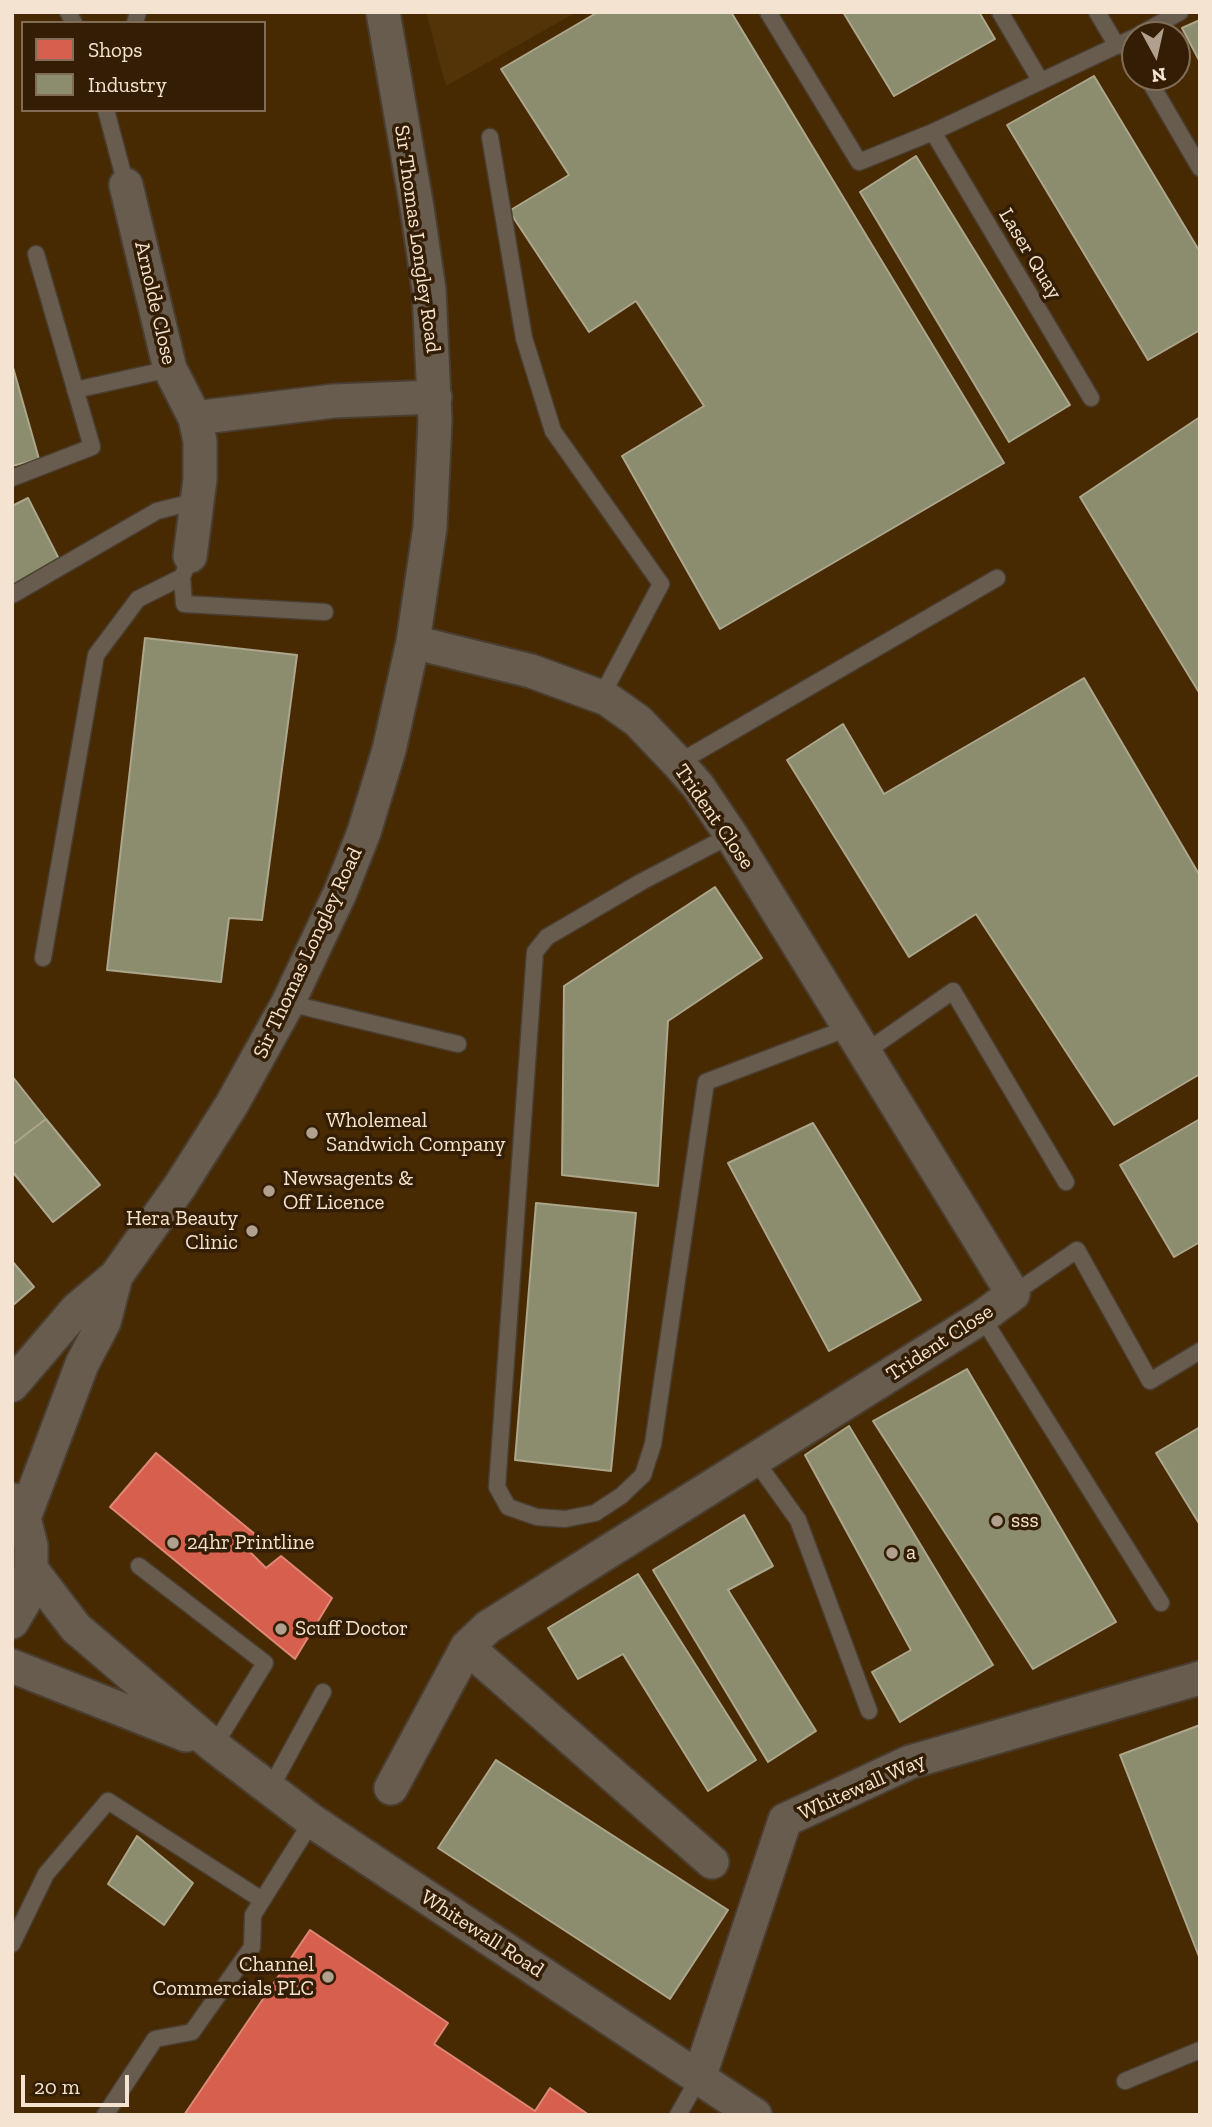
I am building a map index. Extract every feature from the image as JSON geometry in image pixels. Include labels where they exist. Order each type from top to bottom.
[{"type":"street","name":"Sir Thomas Longley Road","points":[[12,1385],[77,1309],[116,1276],[180,1186],[232,1104],[288,1003],[340,892],[364,832],[389,750],[413,642],[431,508],[435,397],[430,304],[421,236],[383,12]]},
{"type":"street","name":"Arnolde Close","points":[[126,185],[170,369],[195,418],[201,456],[197,501],[186,566]]},
{"type":"street","points":[[195,418],[334,401],[435,397]]},
{"type":"street","name":"Trident Close","points":[[413,642],[531,671],[601,697],[619,706],[638,721],[678,763],[698,786],[730,835],[1013,1294],[982,1317],[488,1627],[467,1647]]},
{"type":"street","name":"Sir Thomas Longley Road","points":[[18,1508],[82,1364],[104,1322],[116,1276]]},
{"type":"street","points":[[12,1622],[24,1602],[31,1569],[31,1546],[18,1508]]},
{"type":"street","name":"Whitewall Road","points":[[31,1569],[76,1628],[214,1746],[312,1821],[755,2115]]},
{"type":"street","points":[[391,1788],[467,1647],[712,1862]]},
{"type":"street","name":"Whitewall Road","points":[[12,1666],[214,1746]]},
{"type":"street","name":"Whitewall Way","points":[[699,2078],[785,1820],[910,1762],[1200,1678]]},
{"type":"lane","points":[[768,12],[859,162],[933,131],[1040,80],[1121,47]]},
{"type":"lane","points":[[1000,12],[1040,80]]},
{"type":"lane","points":[[1097,12],[1121,34]]},
{"type":"lane","points":[[1155,91],[1200,168]]},
{"type":"lane","points":[[107,112],[126,185]]},
{"type":"lane","name":"Laser Quay","points":[[933,131],[1091,398]]},
{"type":"lane","points":[[489,137],[524,338],[553,431],[661,584],[601,697]]},
{"type":"lane","points":[[12,478],[92,447],[36,254]]},
{"type":"lane","points":[[75,390],[170,369]]},
{"type":"lane","points":[[12,595],[157,511],[197,501]]},
{"type":"lane","points":[[186,566],[184,604],[325,612]]},
{"type":"lane","points":[[43,958],[96,655],[138,599],[186,566]]},
{"type":"lane","points":[[678,763],[997,578]]},
{"type":"lane","points":[[730,835],[641,881],[547,937],[535,952],[497,1487],[508,1507],[537,1517],[565,1519],[595,1513],[621,1496],[643,1475],[653,1444],[706,1082],[856,1041],[953,990],[1066,1182]]},
{"type":"lane","points":[[288,1003],[458,1044]]},
{"type":"lane","points":[[1013,1294],[1077,1250],[1150,1381],[1200,1351]]},
{"type":"lane","points":[[982,1317],[1161,1603]]},
{"type":"lane","points":[[755,1460],[797,1520],[869,1711]]},
{"type":"lane","points":[[139,1566],[265,1663],[214,1746]]},
{"type":"lane","points":[[270,1789],[323,1692]]},
{"type":"lane","points":[[12,1944],[46,1874],[108,1801],[262,1900]]},
{"type":"lane","points":[[105,2115],[155,2039],[192,2032],[252,1947],[253,1915],[312,1821]]},
{"type":"lane","points":[[1125,2081],[1200,2050]]},
{"type":"lane","points":[[678,2115],[699,2078]]},
{"type":"shaded area","points":[[12,12],[1200,12],[1200,2115],[12,2115]]},
{"type":"shaded area","points":[[426,12],[577,12],[446,86]]},
{"type":"building: Shops","points":[[156,1453],[256,1535],[244,1546],[266,1568],[281,1556],[332,1598],[295,1659],[110,1507]]},
{"type":"building: Shops","name":"Channel Commercials PLC","points":[[310,1930],[448,2023],[434,2044],[535,2111],[550,2088],[589,2115],[184,2115]]},
{"type":"building: Industry","points":[[598,12],[731,12],[1004,463],[720,629],[622,456],[704,406],[636,301],[589,332],[509,211],[569,175],[501,69]]},
{"type":"building: Industry","points":[[843,12],[979,12],[995,39],[894,96]]},
{"type":"building: Industry","points":[[1200,20],[1200,62],[1191,45],[1191,24]]},
{"type":"building: Industry","points":[[1094,76],[1200,252],[1200,330],[1148,360],[1007,125]]},
{"type":"building: Industry","points":[[916,156],[1070,405],[1009,442],[860,192]]},
{"type":"building: Industry","points":[[12,364],[39,459],[12,466]]},
{"type":"building: Industry","points":[[1200,417],[1200,694],[1080,497]]},
{"type":"building: Industry","points":[[28,498],[60,561],[12,585],[12,506]]},
{"type":"building: Industry","points":[[145,638],[297,655],[262,920],[229,918],[221,982],[107,970]]},
{"type":"building: Industry","points":[[1084,678],[1200,876],[1200,1074],[1114,1125],[976,914],[909,957],[787,760],[843,724],[884,794]]},
{"type":"building: Industry","points":[[715,887],[762,958],[668,1021],[658,1186],[562,1175],[564,986]]},
{"type":"building: Industry","points":[[12,1076],[46,1119],[12,1145]]},
{"type":"building: Industry","points":[[46,1119],[100,1185],[53,1222],[12,1171],[12,1145]]},
{"type":"building: Industry","points":[[1200,1119],[1200,1242],[1174,1257],[1120,1165]]},
{"type":"building: Industry","points":[[813,1123],[921,1300],[829,1351],[728,1163]]},
{"type":"building: Industry","points":[[536,1203],[636,1213],[611,1471],[515,1460]]},
{"type":"building: Industry","points":[[12,1261],[34,1287],[12,1306]]},
{"type":"building: Industry","name":"sss","points":[[967,1369],[1116,1622],[1033,1669],[873,1421]]},
{"type":"building: Industry","name":"a","points":[[849,1426],[993,1665],[900,1722],[872,1672],[911,1650],[805,1455]]},
{"type":"building: Industry","points":[[1200,1427],[1200,1525],[1156,1453]]},
{"type":"building: Industry","points":[[744,1515],[773,1566],[728,1590],[816,1731],[768,1762],[653,1570]]},
{"type":"building: Industry","points":[[638,1574],[756,1760],[708,1791],[623,1654],[578,1679],[548,1628]]},
{"type":"building: Industry","points":[[1200,1725],[1200,1959],[1120,1755]]},
{"type":"building: Industry","points":[[496,1760],[728,1910],[670,1999],[438,1848]]},
{"type":"building: Industry","points":[[137,1836],[193,1883],[164,1925],[108,1884]]},
{"type":"place","name":"Wholemeal Sandwich Company","points":[[312,1133]]},
{"type":"place","name":"Newsagents & Off Licence","points":[[269,1191]]},
{"type":"place","name":"Hera Beauty Clinic","points":[[252,1231]]},
{"type":"place","name":"sss","points":[[997,1521]]},
{"type":"place","name":"24hr Printline","points":[[173,1543]]},
{"type":"place","name":"a","points":[[892,1553]]},
{"type":"place","name":"Scuff Doctor","points":[[281,1629]]},
{"type":"place","name":"Channel Commercials PLC","points":[[328,1977]]}]
